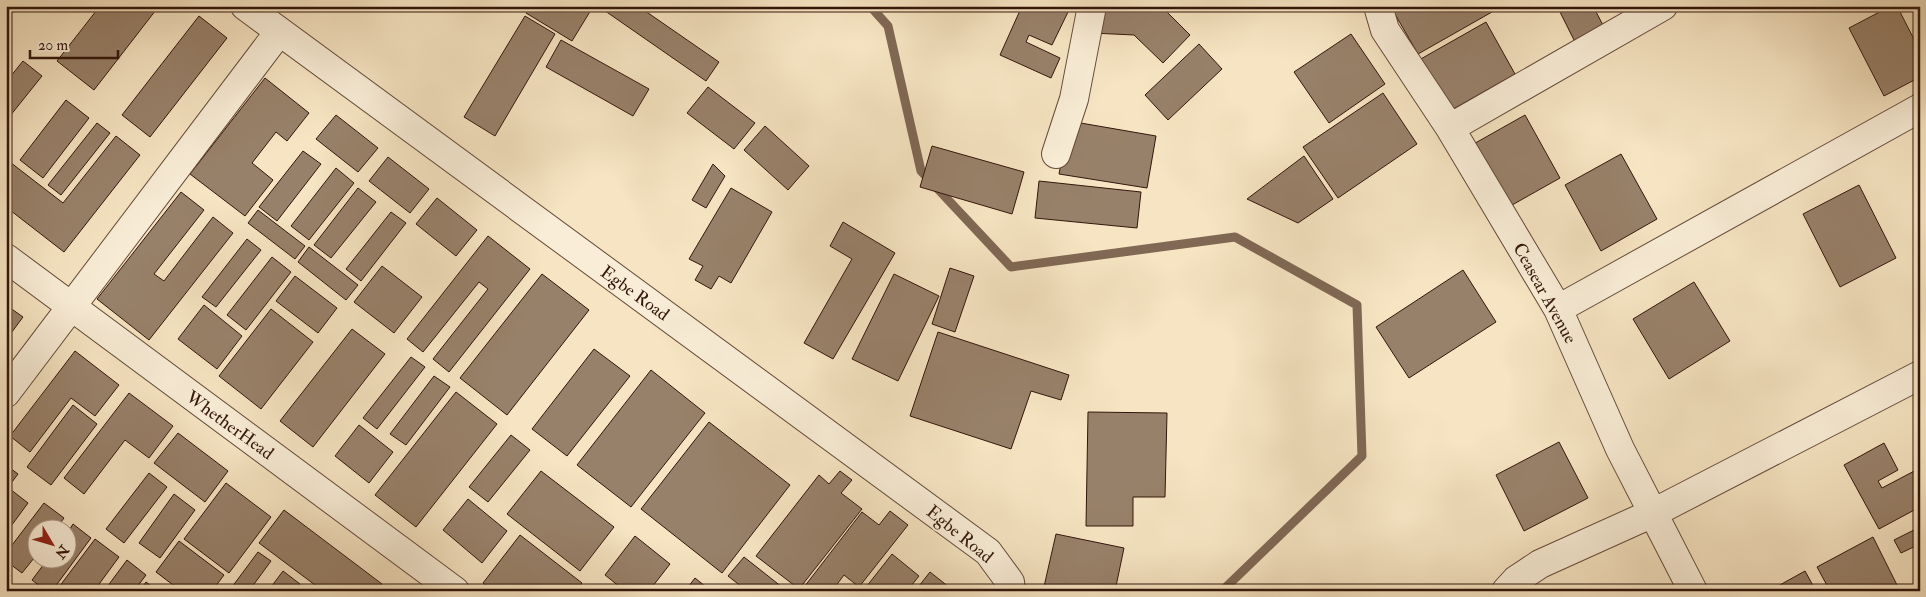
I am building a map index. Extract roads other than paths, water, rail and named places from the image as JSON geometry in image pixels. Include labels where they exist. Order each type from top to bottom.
[{"type":"street","name":"Egbe Road","points":[[245,6],[988,552],[1010,582],[1011,591]]},
{"type":"street","points":[[1056,154],[1074,99],[1092,6]]},
{"type":"street","name":"Ceasear Avenue","points":[[1378,6],[1386,30],[1450,128],[1558,309],[1620,449],[1693,591]]},
{"type":"street","points":[[1450,128],[1655,8]]},
{"type":"street","points":[[6,393],[279,32]]},
{"type":"street","points":[[1558,309],[1920,108]]},
{"type":"street","name":"WhetherHead","points":[[6,258],[455,591]]},
{"type":"street","points":[[1506,591],[1516,580],[1540,564],[1653,513],[1920,375]]},
{"type":"waterway","points":[[870,6],[888,26],[921,171],[1011,267],[1235,237],[1357,305],[1362,456],[1222,591]]}]
